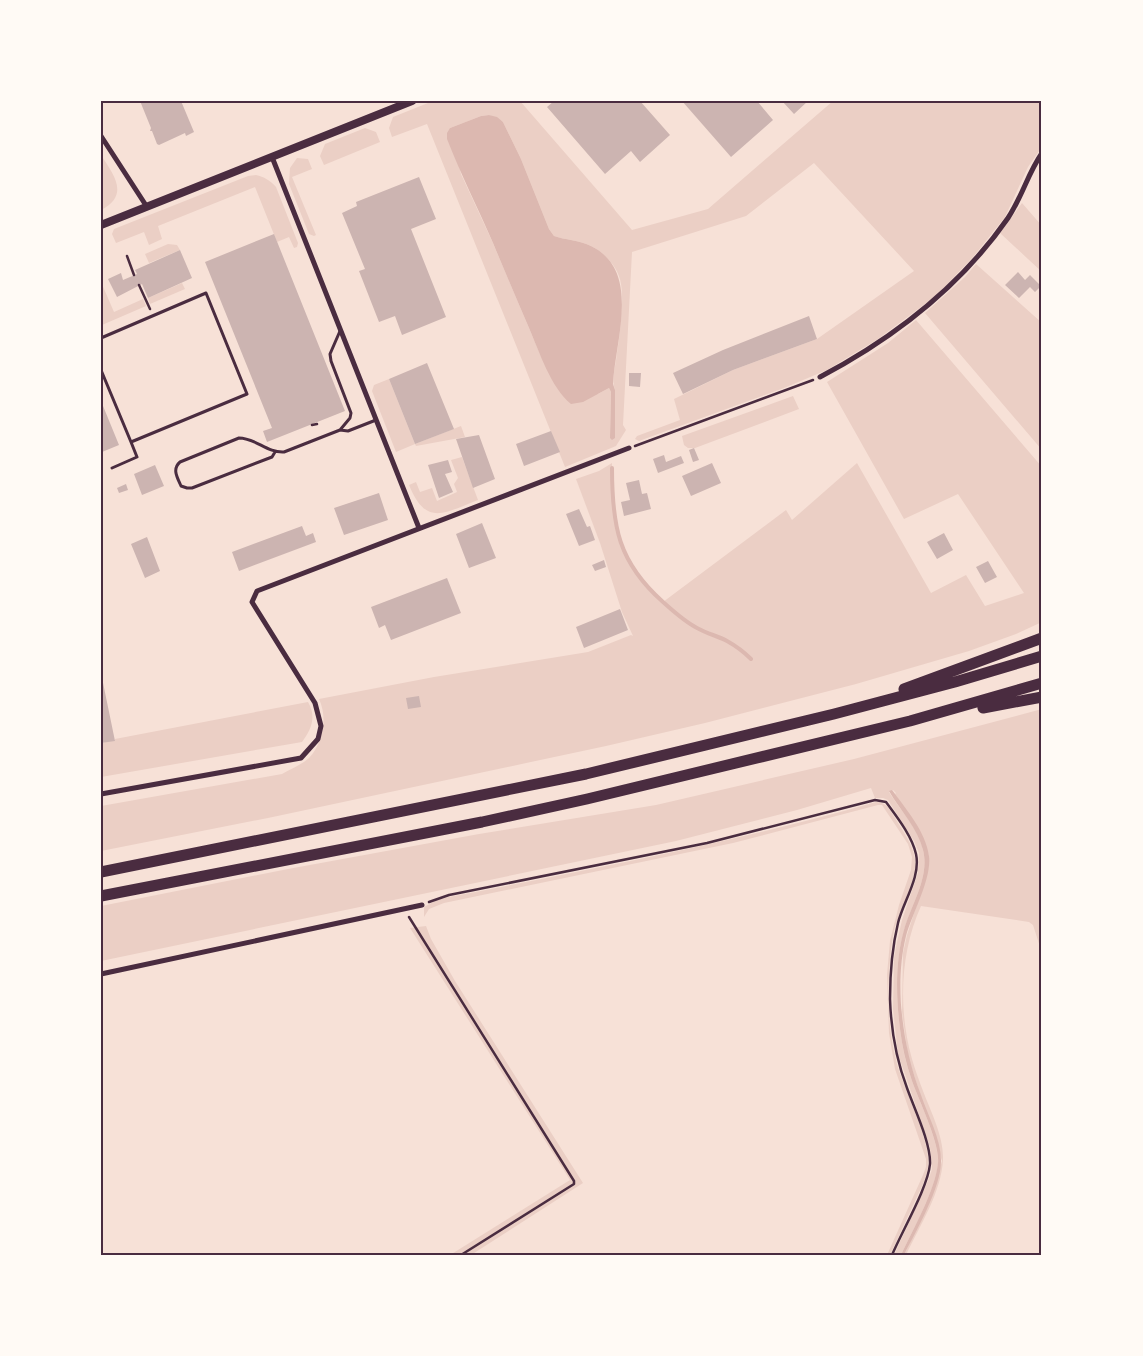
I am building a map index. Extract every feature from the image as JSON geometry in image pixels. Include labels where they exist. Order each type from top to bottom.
[{"type":"highway","points":[[834,714],[1042,638]]},
{"type":"highway","points":[[101,872],[586,774],[834,714],[955,682],[1042,656]]},
{"type":"highway","points":[[101,896],[482,822],[587,799],[910,721],[1042,683]]},
{"type":"highway","points":[[910,721],[1042,697]]},
{"type":"street","points":[[101,225],[412,101]]},
{"type":"street","points":[[101,136],[147,207]]},
{"type":"street","points":[[820,377],[868,350],[928,307],[946,290],[988,244],[1008,217],[1042,153]]},
{"type":"street","points":[[272,157],[419,528]]},
{"type":"street","points":[[101,794],[301,758],[318,739],[321,726],[316,704],[252,602],[257,591],[629,448]]},
{"type":"street","points":[[101,974],[422,905]]},
{"type":"lane","points":[[101,338],[206,293],[247,394],[131,442]]},
{"type":"lane","points":[[276,452],[272,457],[192,488],[181,486],[175,471],[176,465],[180,462],[239,438],[245,438],[276,452],[292,450],[340,430],[350,418],[351,413],[330,354],[340,331]]},
{"type":"lane","points":[[101,370],[137,457],[112,468]]},
{"type":"lane","points":[[340,430],[348,431],[376,420]]},
{"type":"path","points":[[127,256],[134,275]]},
{"type":"path","points":[[140,285],[153,316]]},
{"type":"path","points":[[629,448],[820,377]]},
{"type":"path","points":[[312,425],[316,424]]},
{"type":"path","points":[[422,905],[439,897],[707,843],[875,800],[886,802],[913,843],[917,856],[915,875],[899,921],[892,950],[892,1029],[896,1053],[927,1143],[930,1162],[923,1187],[892,1255]]},
{"type":"path","points":[[404,909],[574,1181],[574,1184],[461,1255]]},
{"type":"shaded area","points":[[433,101],[520,101],[632,230],[708,209],[833,101],[1042,101],[1042,147],[1028,167],[1005,217],[974,256],[937,295],[878,339],[827,370],[784,388],[639,441],[635,439],[637,436],[680,420],[674,399],[733,370],[817,339],[914,271],[814,163],[746,216],[632,252],[623,425],[626,430],[616,446],[565,467],[427,124],[392,137],[389,128],[393,117]],"holes":[[[489,115],[503,122],[521,159],[549,229],[554,236],[582,242],[596,249],[606,257],[620,278],[622,309],[614,376],[615,390],[610,438],[611,392],[609,388],[598,394],[557,387],[540,354],[461,174],[450,128],[481,116]]]},
{"type":"shaded area","points":[[481,116],[497,117],[503,122],[521,159],[549,229],[554,236],[582,242],[591,246],[607,257],[616,272],[621,289],[622,308],[613,384],[615,390],[615,438],[612,440],[610,438],[611,392],[609,388],[583,402],[571,404],[557,389],[541,358],[447,139],[447,133],[450,128]]},
{"type":"shaded area","points":[[365,128],[376,132],[380,142],[324,165],[320,156],[325,144]]},
{"type":"shaded area","points":[[101,155],[111,170],[117,184],[117,191],[115,198],[110,204],[101,210]]},
{"type":"shaded area","points":[[297,158],[308,159],[312,169],[292,177],[316,235],[314,236],[309,234],[289,184],[290,168]]},
{"type":"shaded area","points":[[256,175],[267,179],[276,187],[298,243],[297,247],[294,248],[289,237],[277,242],[255,187],[158,226],[162,239],[149,245],[144,232],[116,243],[112,234],[114,229],[248,176]]},
{"type":"shaded area","points":[[1022,203],[1042,226],[1042,272],[1000,233]]},
{"type":"shaded area","points":[[168,244],[177,245],[180,250],[149,263],[145,254]]},
{"type":"shaded area","points":[[976,264],[1042,323],[1042,450],[925,313],[965,277]]},
{"type":"shaded area","points":[[101,282],[114,312],[143,299],[146,306],[102,325]]},
{"type":"shaded area","points":[[182,283],[185,289],[150,304],[148,298]]},
{"type":"shaded area","points":[[916,320],[1042,467],[1042,622],[1016,634],[969,651],[856,684],[705,723],[268,818],[101,851],[101,806],[282,774],[299,765],[314,752],[321,738],[323,714],[319,699],[434,677],[588,652],[631,635],[633,636],[622,612],[600,543],[576,479],[599,471],[612,463],[613,504],[615,522],[620,539],[635,571],[663,602],[786,510],[792,520],[857,463],[931,593],[966,575],[985,606],[1024,593],[958,494],[904,519],[827,382],[888,343]]},
{"type":"shaded area","points":[[389,379],[415,444],[396,452],[372,391],[374,385]]},
{"type":"shaded area","points":[[793,396],[799,409],[695,448],[688,448],[684,445],[682,436]]},
{"type":"shaded area","points":[[461,426],[465,437],[416,446],[415,444]]},
{"type":"shaded area","points":[[462,457],[478,500],[446,512],[429,512],[415,498],[409,485],[416,482],[420,492],[432,488],[437,501],[457,492],[454,484],[458,478],[451,460]]},
{"type":"shaded area","points":[[308,702],[312,713],[312,723],[302,742],[101,777],[101,743]]},
{"type":"shaded area","points":[[1042,709],[1042,953],[1033,925],[1029,922],[921,906],[909,942],[903,981],[905,1021],[912,1059],[939,1134],[943,1160],[934,1197],[906,1255],[904,1255],[928,1205],[942,1161],[908,1057],[902,1012],[903,953],[928,870],[929,856],[922,836],[893,790],[889,792],[918,835],[923,850],[924,870],[922,881],[907,921],[899,954],[898,1004],[906,1062],[938,1155],[933,1186],[901,1255],[894,1255],[932,1169],[930,1147],[898,1054],[893,1009],[894,958],[902,920],[918,873],[919,853],[914,841],[888,800],[875,798],[871,788],[797,810],[676,841],[101,961],[101,906],[479,834],[656,805],[854,759]]},
{"type":"shaded area","points":[[892,790],[920,830],[929,856],[928,875],[904,945],[901,965],[901,995],[903,1025],[909,1056],[917,1085],[937,1136],[941,1160],[933,1195],[904,1255],[901,1255],[933,1186],[938,1155],[906,1062],[898,1004],[899,954],[907,920],[922,881],[924,870],[923,850],[917,835],[889,791]]},
{"type":"shaded area","points":[[876,802],[883,803],[890,809],[910,843],[915,859],[914,875],[893,936],[888,996],[890,1030],[897,1064],[928,1155],[928,1170],[923,1184],[890,1255],[887,1255],[923,1175],[926,1159],[895,1069],[889,1033],[887,975],[890,941],[899,905],[911,870],[912,857],[908,844],[882,805],[733,843],[444,903],[429,909],[424,917],[424,907],[437,900],[717,842]]},
{"type":"shaded area","points":[[426,926],[431,939],[455,981],[583,1183],[471,1255],[450,1255],[570,1180],[410,928]]},
{"type":"building","points":[[140,101],[181,101],[194,132],[186,136],[185,133],[159,145],[157,144],[152,131],[150,131],[151,128]]},
{"type":"building","points":[[554,101],[640,101],[670,135],[640,162],[631,151],[605,174],[547,107]]},
{"type":"building","points":[[682,101],[757,101],[773,120],[731,157]]},
{"type":"building","points":[[782,101],[808,101],[794,114]]},
{"type":"building","points":[[419,177],[436,219],[411,229],[446,317],[402,335],[395,316],[379,322],[359,271],[365,269],[342,213],[357,206],[356,202]]},
{"type":"building","points":[[274,234],[345,411],[267,442],[263,431],[272,428],[205,262]]},
{"type":"building","points":[[180,250],[192,278],[148,298],[142,284],[117,297],[108,279],[121,273],[123,280],[137,274],[135,270]]},
{"type":"building","points":[[1018,272],[1025,280],[1030,275],[1041,286],[1035,292],[1030,287],[1019,298],[1005,285]]},
{"type":"building","points":[[809,316],[817,339],[733,370],[683,394],[673,373],[723,350]]},
{"type":"building","points":[[427,363],[454,429],[415,444],[389,379]]},
{"type":"building","points":[[629,373],[641,373],[640,387],[629,386]]},
{"type":"building","points":[[101,401],[119,445],[102,452],[101,449]]},
{"type":"building","points":[[551,431],[560,452],[524,466],[516,444]]},
{"type":"building","points":[[479,435],[495,479],[473,488],[456,439]]},
{"type":"building","points":[[694,448],[699,460],[693,462],[689,450]]},
{"type":"building","points":[[664,455],[666,462],[681,456],[684,463],[658,473],[653,459]]},
{"type":"building","points":[[448,460],[452,472],[445,474],[453,492],[439,498],[428,465]]},
{"type":"building","points":[[712,463],[721,483],[691,496],[682,476]]},
{"type":"building","points":[[155,465],[164,486],[142,495],[134,474]]},
{"type":"building","points":[[639,480],[642,494],[647,493],[651,509],[624,516],[621,502],[630,500],[626,483]]},
{"type":"building","points":[[126,484],[128,490],[119,493],[117,488]]},
{"type":"building","points":[[379,493],[388,520],[344,535],[334,508]]},
{"type":"building","points":[[579,509],[587,527],[590,526],[595,540],[579,546],[566,514]]},
{"type":"building","points":[[482,523],[496,558],[469,568],[456,534]]},
{"type":"building","points":[[302,526],[306,536],[313,533],[316,542],[239,571],[232,552]]},
{"type":"building","points":[[944,533],[953,550],[937,559],[927,542]]},
{"type":"building","points":[[147,537],[160,571],[145,578],[131,544]]},
{"type":"building","points":[[604,560],[606,567],[595,571],[592,565]]},
{"type":"building","points":[[988,561],[997,577],[985,583],[976,567]]},
{"type":"building","points":[[447,578],[461,613],[391,640],[385,625],[379,628],[371,607]]},
{"type":"building","points":[[620,609],[628,630],[584,648],[576,627]]},
{"type":"building","points":[[101,673],[115,741],[101,743]]},
{"type":"building","points":[[419,696],[421,707],[408,709],[406,698]]},
{"type":"waterway","points":[[612,468],[616,525],[627,557],[636,572],[663,602],[685,620],[702,631],[730,643],[751,659]]}]
